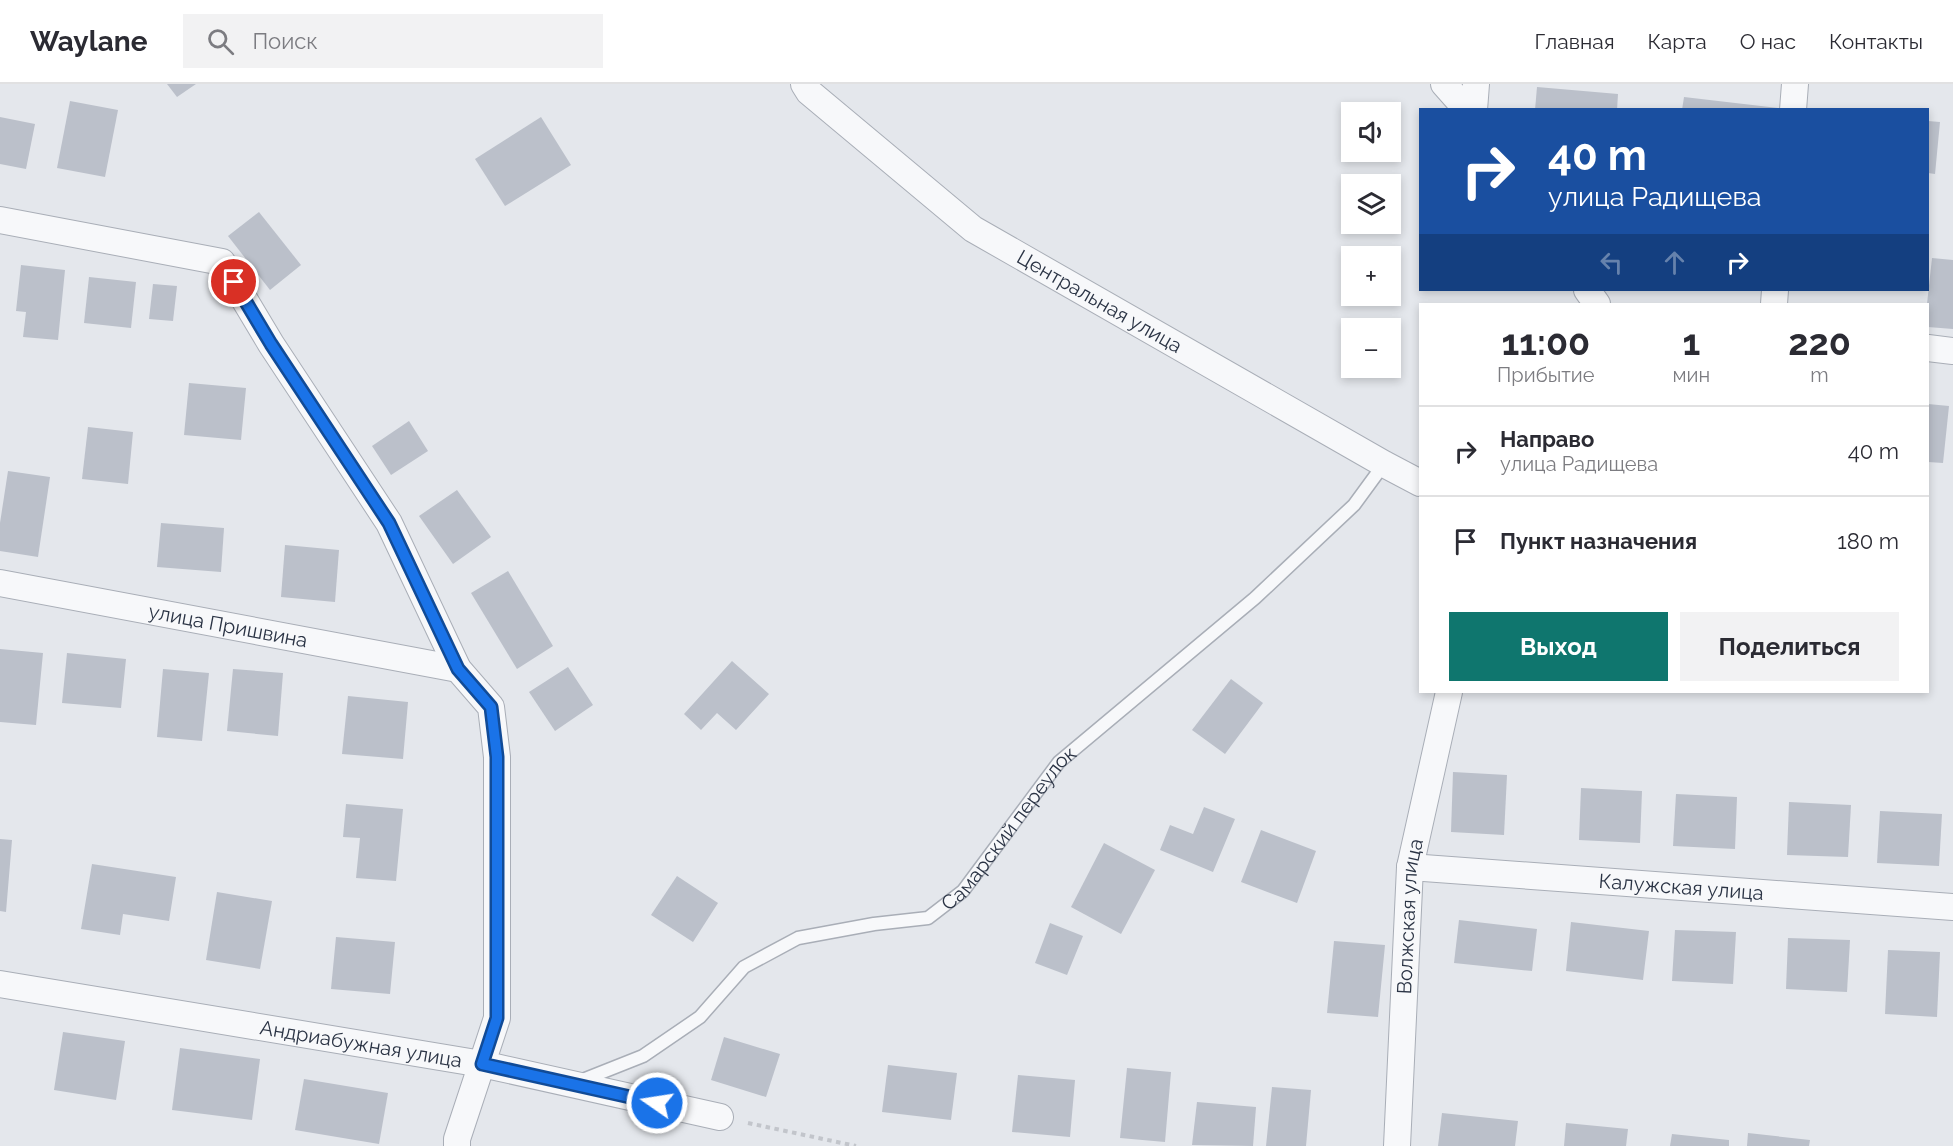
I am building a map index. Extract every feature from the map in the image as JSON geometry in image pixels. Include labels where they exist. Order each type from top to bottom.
[{"type":"street","name":"Центральная улица","points":[[804,84],[809,92],[973,229],[1419,482]]},
{"type":"street","points":[[1444,84],[1465,108]]},
{"type":"street","points":[[1474,108],[1476,84]]},
{"type":"street","points":[[1793,108],[1795,84]]},
{"type":"street","points":[[0,220],[222,262],[271,344],[389,523],[458,669],[491,707],[497,757],[497,1018],[457,1139],[457,1146]]},
{"type":"street","points":[[1929,348],[1953,351]]},
{"type":"street","name":"улица Пришвина","points":[[0,583],[458,669]]},
{"type":"street","name":"Волжская улица","points":[[1396,1146],[1410,867],[1449,693]]},
{"type":"street","name":"Калужская улица","points":[[1410,867],[1953,907]]},
{"type":"street","name":"Андриабужная улица","points":[[0,984],[482,1064],[720,1117]]},
{"type":"lane","name":"Самарский переулок","points":[[574,1084],[644,1056],[700,1017],[744,967],[798,938],[874,924],[928,918],[963,891],[1059,762],[1255,598],[1354,505],[1384,464]]},
{"type":"path","points":[[767,1128],[856,1146]]},
{"type":"building","points":[[167,84],[196,84],[177,97]]},
{"type":"building","points":[[1537,87],[1618,94],[1617,108],[1535,108]]},
{"type":"building","points":[[1684,97],[1778,108],[1682,108]]},
{"type":"building","points":[[70,101],[118,110],[105,177],[57,168]]},
{"type":"building","points":[[0,117],[35,124],[26,169],[0,164]]},
{"type":"building","points":[[541,117],[571,165],[505,206],[475,159]]},
{"type":"building","points":[[1929,121],[1940,122],[1935,174],[1929,173]]},
{"type":"building","points":[[259,212],[301,265],[270,290],[228,236]]},
{"type":"building","points":[[1932,258],[1953,260],[1953,329],[1929,327],[1929,303],[1927,303]]},
{"type":"building","points":[[21,265],[65,270],[58,340],[23,337],[26,312],[16,311]]},
{"type":"building","points":[[89,277],[136,282],[131,328],[84,323]]},
{"type":"building","points":[[153,284],[177,286],[173,321],[149,319]]},
{"type":"building","points":[[189,383],[246,388],[241,440],[184,435]]},
{"type":"building","points":[[1929,404],[1949,406],[1943,463],[1929,462]]},
{"type":"building","points":[[409,421],[428,451],[391,475],[372,446]]},
{"type":"building","points":[[88,427],[133,432],[128,484],[82,479]]},
{"type":"building","points":[[8,471],[50,477],[38,557],[0,551],[0,523]]},
{"type":"building","points":[[457,490],[491,537],[453,564],[419,516]]},
{"type":"building","points":[[161,523],[224,528],[221,572],[157,567]]},
{"type":"building","points":[[285,545],[339,550],[335,602],[281,597]]},
{"type":"building","points":[[508,571],[553,646],[517,669],[471,593]]},
{"type":"building","points":[[0,649],[43,653],[36,725],[0,722]]},
{"type":"building","points":[[67,653],[126,659],[121,708],[62,703]]},
{"type":"building","points":[[732,661],[769,694],[736,730],[717,713],[701,730],[684,714]]},
{"type":"building","points":[[568,667],[593,705],[555,731],[529,692]]},
{"type":"building","points":[[163,669],[209,673],[202,741],[157,737]]},
{"type":"building","points":[[233,669],[283,673],[278,736],[227,731]]},
{"type":"building","points":[[1231,679],[1263,703],[1225,754],[1192,730]]},
{"type":"building","points":[[348,696],[408,702],[403,759],[342,754]]},
{"type":"building","points":[[1453,772],[1507,775],[1504,835],[1451,832]]},
{"type":"building","points":[[1581,788],[1642,791],[1640,843],[1579,840]]},
{"type":"building","points":[[1676,794],[1737,797],[1735,849],[1673,846]]},
{"type":"building","points":[[1789,802],[1851,805],[1848,857],[1787,855]]},
{"type":"building","points":[[346,804],[403,809],[396,881],[356,878],[360,838],[343,837]]},
{"type":"building","points":[[1204,807],[1235,819],[1213,872],[1160,850],[1170,825],[1193,834]]},
{"type":"building","points":[[1880,811],[1942,814],[1939,866],[1877,863]]},
{"type":"building","points":[[1261,830],[1316,851],[1297,903],[1241,882]]},
{"type":"building","points":[[0,839],[12,840],[6,912],[0,911]]},
{"type":"building","points":[[1104,843],[1155,870],[1121,934],[1071,907]]},
{"type":"building","points":[[92,864],[176,877],[169,921],[123,914],[120,935],[81,929]]},
{"type":"building","points":[[677,876],[718,903],[693,942],[651,915]]},
{"type":"building","points":[[217,892],[272,901],[260,969],[206,960]]},
{"type":"building","points":[[1459,920],[1537,929],[1532,971],[1454,963]]},
{"type":"building","points":[[1571,922],[1649,931],[1643,980],[1566,971]]},
{"type":"building","points":[[1050,923],[1083,936],[1067,975],[1035,963]]},
{"type":"building","points":[[1675,930],[1736,932],[1733,984],[1672,981]]},
{"type":"building","points":[[336,937],[395,942],[390,994],[331,989]]},
{"type":"building","points":[[1788,938],[1850,940],[1847,992],[1786,989]]},
{"type":"building","points":[[1334,941],[1385,945],[1378,1017],[1327,1013]]},
{"type":"building","points":[[1888,950],[1940,952],[1937,1017],[1885,1014]]},
{"type":"building","points":[[63,1032],[125,1041],[116,1100],[54,1090]]},
{"type":"building","points":[[724,1037],[780,1054],[766,1097],[711,1080]]},
{"type":"building","points":[[180,1048],[260,1059],[252,1120],[172,1110]]},
{"type":"building","points":[[888,1065],[957,1073],[951,1120],[882,1112]]},
{"type":"building","points":[[1127,1068],[1171,1072],[1165,1142],[1120,1138]]},
{"type":"building","points":[[1018,1075],[1075,1080],[1070,1137],[1012,1132]]},
{"type":"building","points":[[304,1079],[388,1093],[379,1144],[295,1130]]},
{"type":"building","points":[[1272,1087],[1311,1090],[1306,1146],[1266,1146]]},
{"type":"building","points":[[1197,1102],[1256,1107],[1253,1146],[1192,1145]]},
{"type":"building","points":[[1442,1113],[1518,1121],[1515,1146],[1438,1146]]},
{"type":"building","points":[[1566,1123],[1628,1129],[1626,1146],[1564,1146]]},
{"type":"building","points":[[1748,1133],[1810,1140],[1809,1146],[1747,1146]]},
{"type":"building","points":[[1672,1134],[1729,1140],[1729,1146],[1670,1146]]},
{"type":"route","points":[[234,282],[271,344],[389,523],[458,669],[491,707],[497,757],[497,1018],[482,1064],[657,1103]]}]
